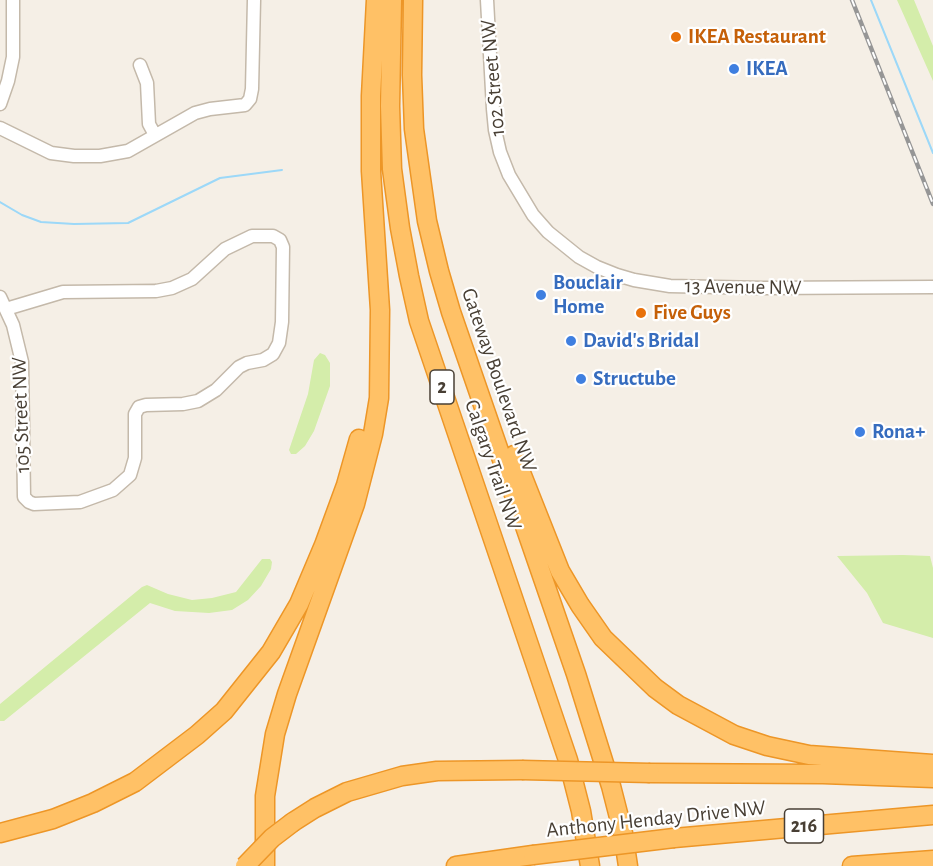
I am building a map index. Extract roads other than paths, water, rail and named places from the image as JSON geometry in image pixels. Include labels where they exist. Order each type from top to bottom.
[{"type":"highway","points":[[265,866],[265,796],[275,734],[286,694],[355,504],[373,434],[379,398],[379,282],[371,160],[371,96],[376,0]]},
{"type":"highway","name":"Calgary Trail NW","points":[[392,0],[390,106],[392,169],[408,276],[419,321],[549,697],[581,811],[590,866]]},
{"type":"highway","name":"Gateway Boulevard NW","points":[[413,0],[414,129],[427,221],[451,312],[576,674],[604,762],[619,815],[628,866]]},
{"type":"highway","points":[[451,312],[469,340],[560,571],[603,638],[633,669],[678,705],[734,735],[767,746],[809,755],[933,765]]},
{"type":"highway","points":[[0,833],[53,819],[135,782],[197,735],[224,711],[248,682],[285,631],[324,545],[346,485],[380,359]]},
{"type":"highway","points":[[576,674],[613,762],[624,797],[639,866]]},
{"type":"highway","points":[[245,866],[272,838],[292,822],[347,792],[402,776],[437,771],[823,774],[933,778]]},
{"type":"highway","name":"Anthony Henday Drive NW","points":[[456,866],[674,838],[933,815]]},
{"type":"highway","points":[[852,866],[933,860]]},
{"type":"street","points":[[0,104],[8,81],[12,57],[13,0]]},
{"type":"street","points":[[0,128],[42,150],[74,156],[117,154],[128,151],[195,113],[210,109],[240,107],[248,102],[252,89],[254,0]]},
{"type":"street","name":"102 Street NW","points":[[486,0],[493,109],[500,152],[519,194],[540,224],[562,244]]},
{"type":"street","points":[[140,66],[147,83],[148,118],[155,135]]},
{"type":"street","name":"105 Street NW","points":[[0,297],[18,340],[22,362],[23,488],[26,500],[34,504],[71,504],[89,500],[113,490],[128,478],[133,467],[135,414],[139,407],[198,401],[216,390],[239,366],[263,360],[273,354],[279,343],[282,322],[284,252],[280,240],[273,236],[260,235],[232,244],[192,279],[172,288],[156,291],[63,292],[6,309]]},
{"type":"street","name":"13 Avenue NW","points":[[562,244],[597,267],[617,275],[656,285],[764,288],[933,287]]},
{"type":"waterway","points":[[871,0],[933,153]]},
{"type":"waterway","points":[[0,202],[22,215],[41,222],[128,223],[220,178],[282,170]]},
{"type":"railway","points":[[852,0],[933,204]]},
{"type":"place","name":"IKEA Restaurant","points":[[676,37]]},
{"type":"place","name":"IKEA","points":[[734,69]]},
{"type":"place","name":"Bouclair Home","points":[[541,295]]},
{"type":"place","name":"Five Guys","points":[[641,313]]},
{"type":"place","name":"David's Bridal","points":[[571,341]]},
{"type":"place","name":"Structube","points":[[581,379]]},
{"type":"place","name":"Rona+","points":[[860,432]]}]
